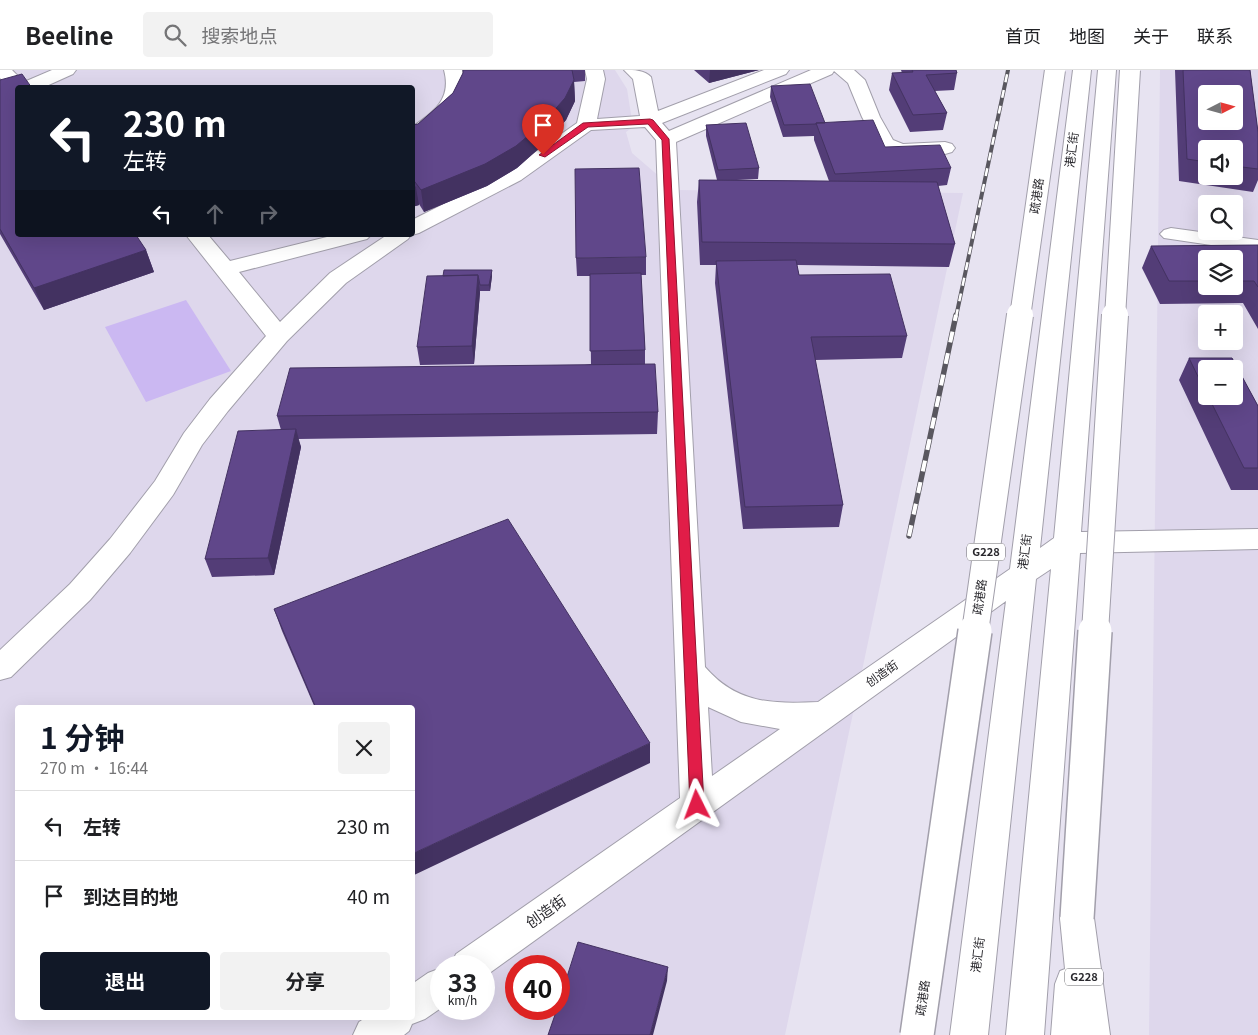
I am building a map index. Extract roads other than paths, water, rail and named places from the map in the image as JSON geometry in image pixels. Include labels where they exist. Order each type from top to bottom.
[{"type":"main road","points":[[2,70],[16,85]]},
{"type":"main road","points":[[33,85],[67,70]]},
{"type":"main road","points":[[71,85],[74,70]]},
{"type":"main road","points":[[415,134],[446,110],[454,92],[456,76],[453,70]]},
{"type":"main road","points":[[586,124],[596,79],[594,70]]},
{"type":"main road","points":[[633,70],[642,77],[658,130],[691,672],[697,805]]},
{"type":"main road","points":[[658,130],[780,70]]},
{"type":"main road","points":[[415,227],[514,176],[586,124],[658,130],[826,70]]},
{"type":"main road","points":[[842,70],[856,80],[871,117],[886,144],[900,150],[945,148]]},
{"type":"main road","name":"疏港路","points":[[917,1035],[1055,70]]},
{"type":"main road","name":"港汇街","points":[[968,1035],[1082,70]]},
{"type":"main road","points":[[1025,1035],[1107,70]]},
{"type":"main road","name":"G228","points":[[1091,1035],[1077,918],[1130,70]]},
{"type":"main road","points":[[415,221],[438,215]]},
{"type":"main road","points":[[1171,234],[1258,246]]},
{"type":"main road","points":[[204,237],[224,269],[279,336]]},
{"type":"main road","points":[[224,269],[352,237]]},
{"type":"main road","points":[[0,668],[80,592],[120,546],[164,488],[193,439],[218,405],[279,336],[338,278],[398,237]]},
{"type":"main road","points":[[1070,507],[1085,522],[1107,534],[1130,542]]},
{"type":"main road","points":[[1067,543],[1258,539]]},
{"type":"main road","name":"创造街","points":[[485,955],[1067,543]]},
{"type":"main road","points":[[691,672],[714,696],[746,711],[781,718],[823,715]]},
{"type":"main road","points":[[1070,1035],[1077,918]]},
{"type":"main road","points":[[415,1004],[430,994]]},
{"type":"main road","points":[[372,1035],[393,1020]]},
{"type":"railway","points":[[956,317],[1008,70]]},
{"type":"railway","points":[[909,536],[956,315]]}]
